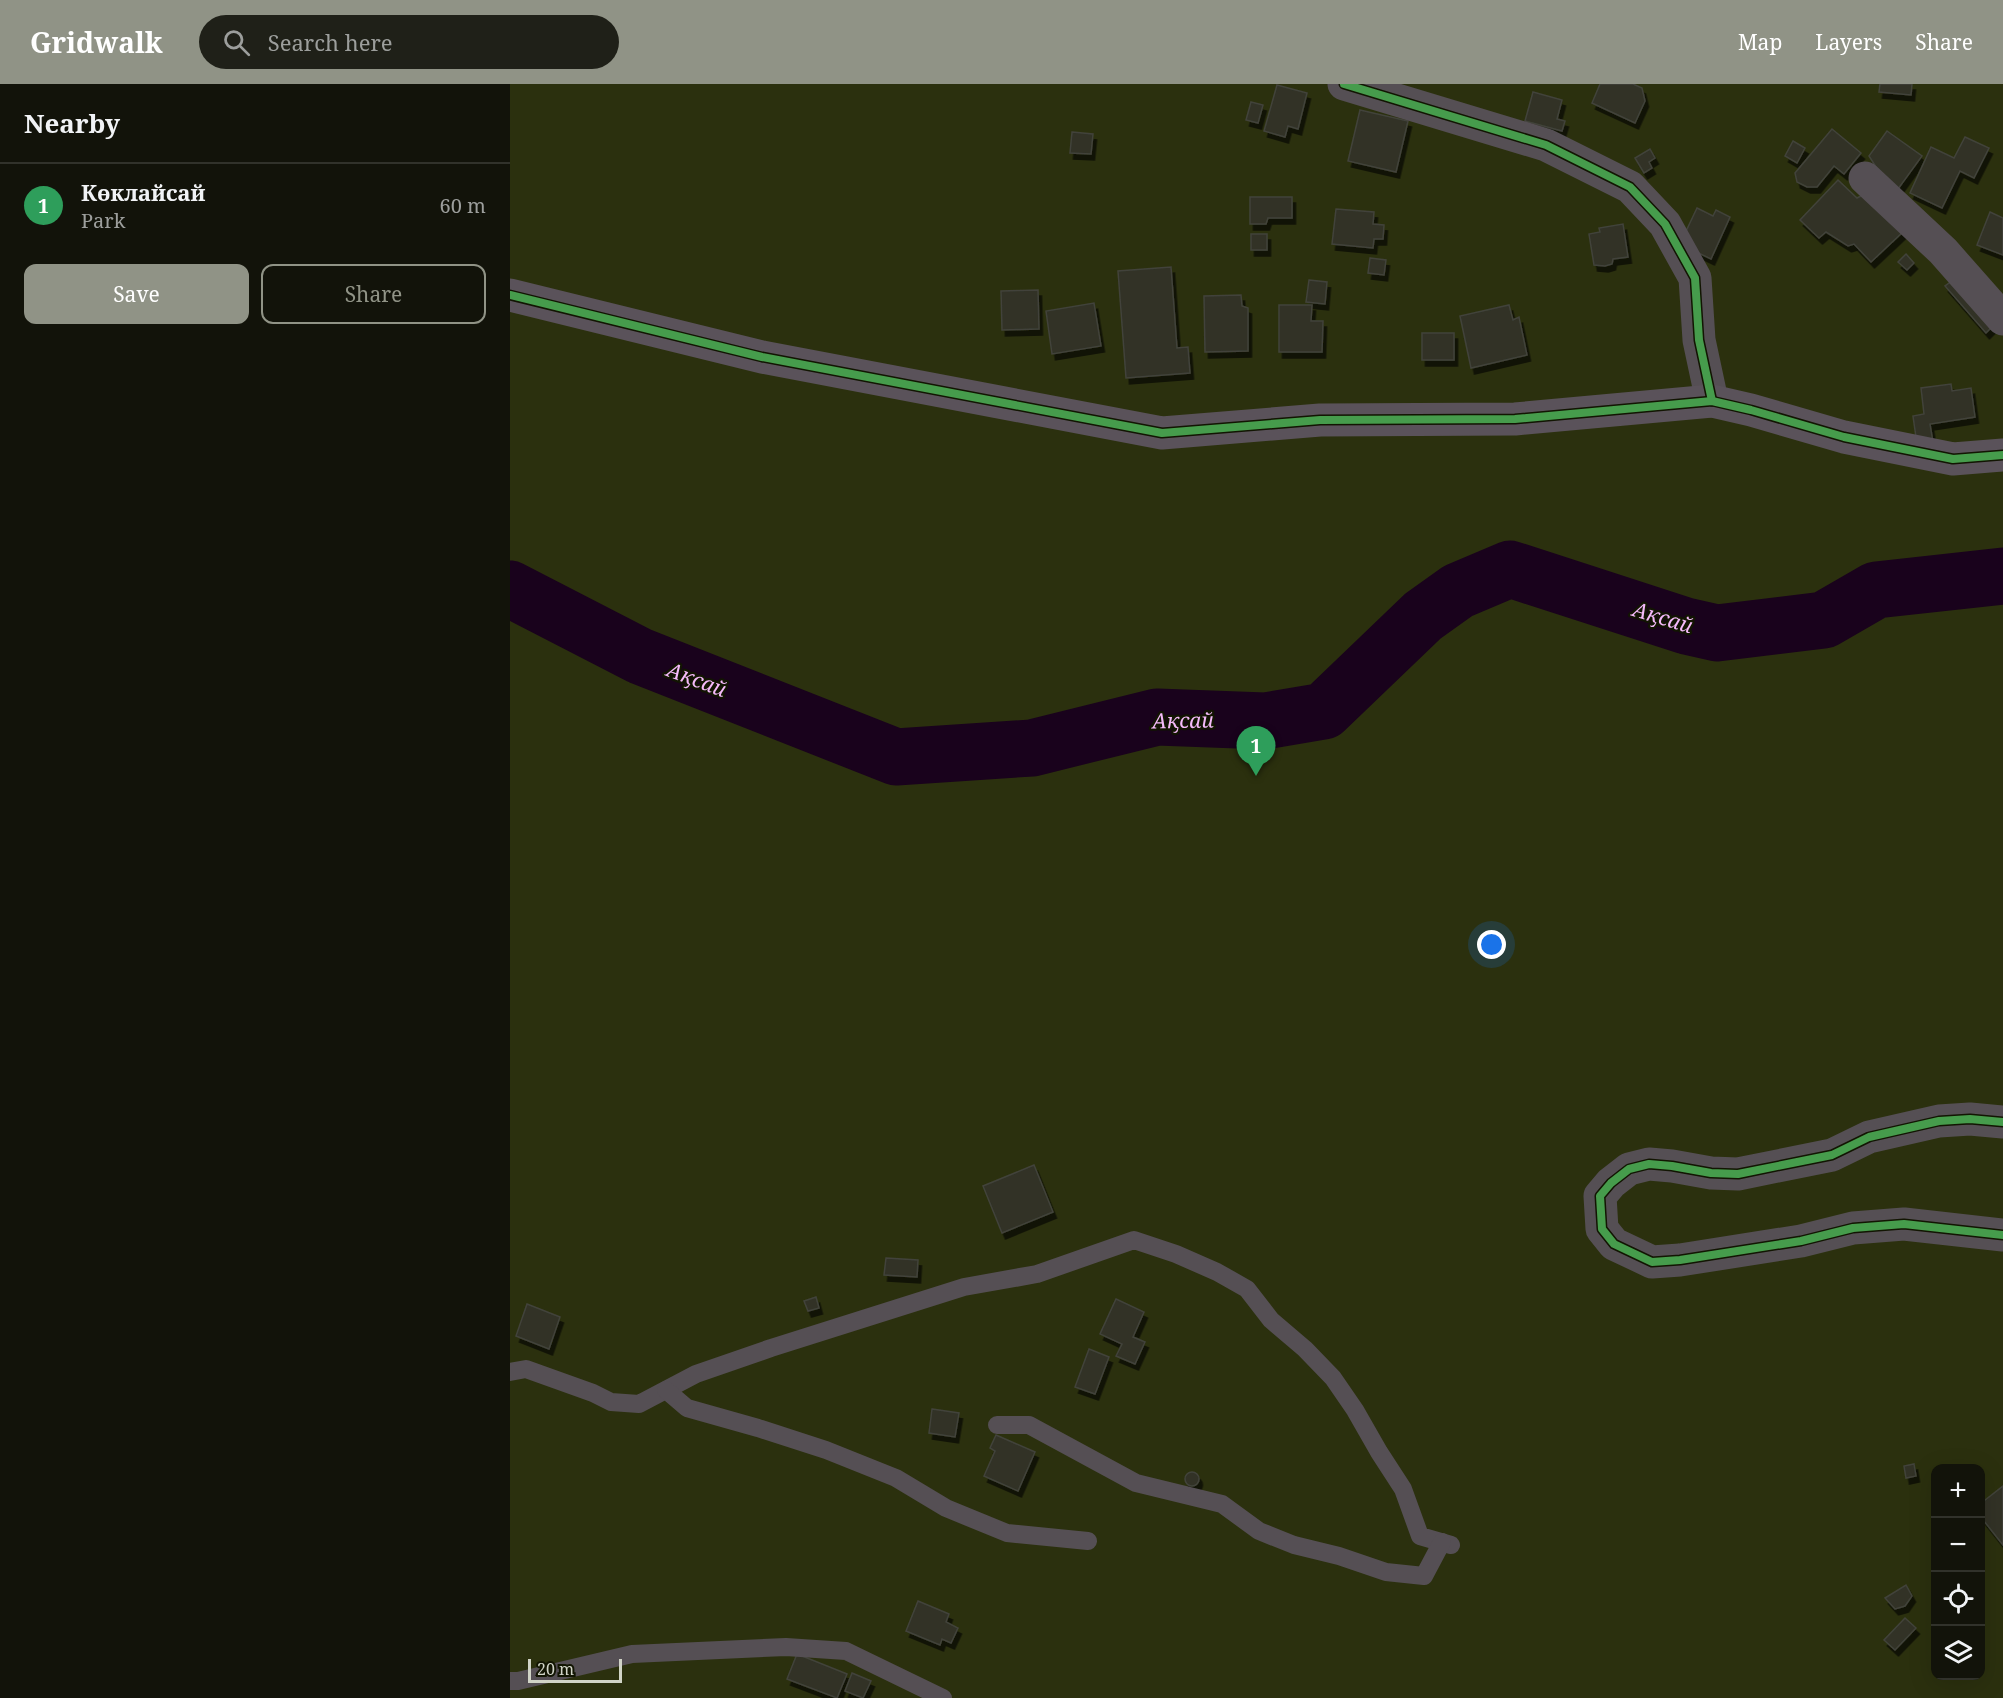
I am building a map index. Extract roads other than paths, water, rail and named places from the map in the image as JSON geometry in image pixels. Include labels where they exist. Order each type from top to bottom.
[{"type":"street","points":[[1344,84],[1546,145],[1630,187],[1665,224],[1695,278],[1699,340],[1712,401]]},
{"type":"street","points":[[1865,178],[1943,251],[2003,319]]},
{"type":"street","points":[[510,295],[762,357],[1162,433],[1320,420],[1515,419],[1712,401],[1844,437],[1953,459],[2003,455]]},
{"type":"street","points":[[2003,1122],[1970,1119],[1939,1121],[1869,1137],[1832,1155],[1738,1174],[1711,1173],[1649,1164],[1629,1169],[1599,1196],[1602,1229],[1614,1244],[1652,1262],[1680,1260],[1801,1240],[1853,1228],[1904,1224],[2003,1235]]},
{"type":"lane","points":[[510,1372],[526,1369],[611,1402],[639,1404],[696,1374],[887,1310],[964,1287],[1038,1274],[1134,1240],[1176,1254],[1247,1288],[1271,1320],[1305,1349],[1333,1378],[1403,1489],[1420,1536],[1447,1543],[1424,1576],[1386,1572],[1339,1556],[1294,1545],[1259,1531],[1222,1504],[1136,1483],[1029,1425],[997,1425]]},
{"type":"lane","points":[[666,1390],[687,1408],[826,1450],[896,1478],[946,1508],[1007,1533],[1088,1541]]},
{"type":"lane","points":[[510,1681],[518,1682],[632,1654],[786,1647],[846,1651],[943,1698]]},
{"type":"waterway","name":"Ақсай","points":[[510,589],[640,656],[896,757],[1032,748],[1157,717],[1265,721],[1324,711],[1423,616],[1458,591],[1510,569],[1686,626],[1717,633],[1824,620],[1876,590],[2003,576]]},
{"type":"place","name":"Көклайсай","points":[[1256,776]]}]
